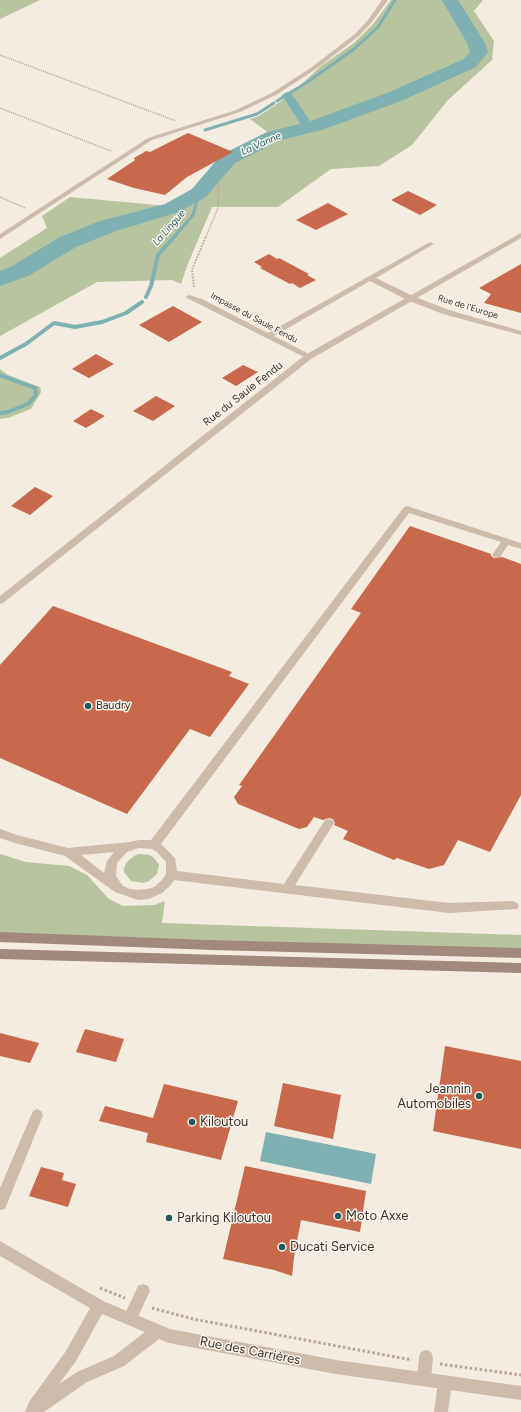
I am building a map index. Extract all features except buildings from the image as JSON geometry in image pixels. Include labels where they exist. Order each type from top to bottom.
[{"type":"main road","points":[[0,937],[213,945],[521,953]]},
{"type":"main road","points":[[0,954],[211,961],[521,968]]},
{"type":"street","points":[[0,237],[154,137],[238,112],[274,94],[321,63],[357,35],[370,22],[385,0]]},
{"type":"street","name":"Rue du Saule Fendu","points":[[0,602],[308,357],[521,235]]},
{"type":"street","points":[[269,336],[430,244]]},
{"type":"street","name":"Rue de l'Europe","points":[[370,278],[410,298],[446,312],[521,333]]},
{"type":"street","name":"Impasse du Saule Fendu","points":[[189,297],[200,300],[308,357]]},
{"type":"street","points":[[154,846],[407,509],[521,546]]},
{"type":"street","points":[[497,555],[506,541]]},
{"type":"street","points":[[287,889],[329,823]]},
{"type":"street","points":[[0,833],[15,839],[68,852],[131,846]]},
{"type":"street","points":[[68,852],[119,889],[138,895],[149,894],[158,890],[171,876],[171,861],[167,854],[154,846],[139,844],[123,849],[116,855],[110,869],[110,876],[119,889]]},
{"type":"street","points":[[171,876],[449,908],[513,906]]},
{"type":"street","points":[[0,1204],[38,1115]]},
{"type":"street","name":"Rue des Carrières","points":[[0,1248],[99,1306],[169,1336],[336,1367],[521,1393]]},
{"type":"street","points":[[130,1318],[143,1291]]},
{"type":"street","points":[[31,1412],[71,1356],[99,1306]]},
{"type":"street","points":[[31,1412],[82,1377],[119,1361],[157,1331]]},
{"type":"street","points":[[424,1379],[425,1359]]},
{"type":"street","points":[[442,1412],[446,1382]]},
{"type":"path","points":[[0,55],[164,116],[187,127]]},
{"type":"path","points":[[0,108],[123,156]]},
{"type":"path","points":[[200,300],[194,287],[192,270],[218,208],[219,174]]},
{"type":"path","points":[[0,197],[38,213]]},
{"type":"path","points":[[77,1294],[87,1286],[108,1290],[137,1305],[167,1310],[193,1319],[521,1375]]},
{"type":"green space","points":[[0,0],[40,0],[0,19]]},
{"type":"green space","points":[[391,0],[483,0],[474,11],[494,41],[492,60],[448,100],[412,145],[379,166],[331,169],[278,207],[212,207],[181,284],[172,280],[97,282],[0,336],[0,258],[47,228],[42,216],[70,197],[167,206],[194,192],[226,157],[270,134],[250,119],[259,116],[290,95],[321,66],[354,43],[373,24]]},
{"type":"green space","points":[[0,369],[8,375],[40,387],[41,392],[31,409],[8,418],[0,419]]},
{"type":"green space","points":[[0,854],[26,862],[69,866],[87,875],[109,899],[123,906],[154,905],[165,901],[162,923],[521,935],[521,950],[0,933]]},
{"type":"green space","points":[[139,854],[150,855],[159,865],[157,874],[149,881],[143,883],[131,881],[124,872],[126,863],[134,856]]},
{"type":"water","points":[[266,1132],[376,1154],[371,1184],[260,1161]]},
{"type":"waterway","points":[[277,101],[309,81],[354,49],[378,27],[395,0]]},
{"type":"waterway","name":"La Vanne","points":[[0,279],[20,271],[68,242],[108,226],[172,208],[199,193],[228,159],[274,136],[315,126],[394,97],[470,63],[479,52],[476,43],[450,0]]},
{"type":"waterway","points":[[287,95],[309,128]]},
{"type":"waterway","points":[[205,130],[257,114],[274,103]]},
{"type":"waterway","name":"La Lingue","points":[[174,237],[193,215],[199,193]]},
{"type":"waterway","name":"La Lingue","points":[[146,297],[151,286],[158,255],[175,236]]},
{"type":"waterway","name":"La Lingue","points":[[0,358],[26,344],[54,323],[75,327],[102,322],[126,313],[142,302]]},
{"type":"waterway","name":"La Lingue","points":[[0,375],[35,388],[36,395],[28,404],[8,412],[0,413]]},
{"type":"place","name":"Baudry","points":[[88,706]]},
{"type":"place","name":"Jeannin Automobiles","points":[[479,1096]]},
{"type":"place","name":"Kiloutou","points":[[192,1122]]},
{"type":"place","name":"Moto Axxe","points":[[338,1216]]},
{"type":"place","name":"Parking Kiloutou","points":[[169,1218]]},
{"type":"place","name":"Ducati Service","points":[[282,1247]]}]
